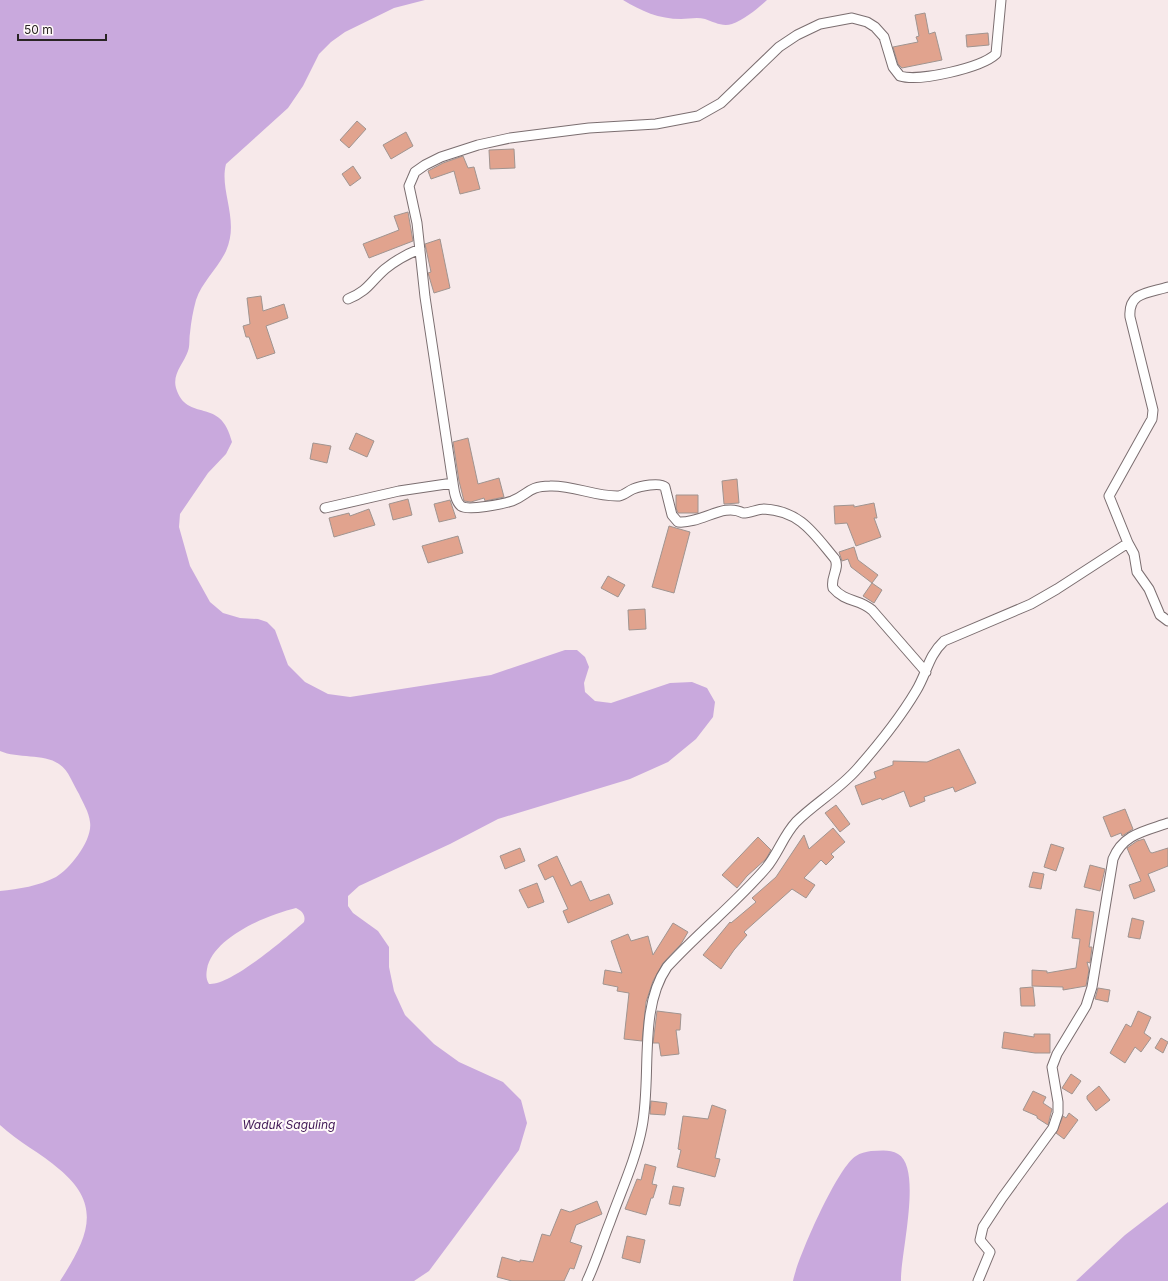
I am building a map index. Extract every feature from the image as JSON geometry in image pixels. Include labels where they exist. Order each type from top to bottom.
[{"type":"street","points":[[926,672],[872,610],[864,604],[846,599],[833,588],[831,583],[837,566],[836,561],[811,529],[796,518],[772,510],[763,509],[746,513],[730,509],[688,523],[678,522],[672,515],[665,487],[660,484],[632,489],[619,496],[586,492],[556,486],[536,487],[512,501],[466,508],[461,506],[458,502],[453,483],[425,297],[417,223],[409,186],[415,172],[425,165],[441,157],[478,145],[510,138],[589,128],[656,124],[698,116],[721,103],[778,47],[797,35],[820,24],[852,18],[871,24],[884,36],[892,67],[900,76],[936,74],[962,70],[978,64],[996,54],[1001,0]]},
{"type":"street","points":[[348,299],[364,291],[384,270],[403,256],[420,249]]},
{"type":"street","points":[[1168,287],[1141,295],[1134,299],[1129,310],[1153,410],[1150,423],[1109,496],[1134,554],[1137,572],[1149,589],[1160,615],[1168,621]]},
{"type":"street","points":[[325,508],[399,491],[453,483]]},
{"type":"street","points":[[587,1281],[620,1194],[642,1128],[646,1102],[650,1012],[653,993],[661,976],[694,938],[768,867],[789,831],[797,821],[832,793],[857,769],[909,702],[926,672],[932,655],[944,641],[1031,604],[1128,543]]},
{"type":"street","points":[[978,1281],[990,1252],[980,1240],[983,1227],[1002,1198],[1053,1128],[1058,1112],[1058,1102],[1052,1067],[1057,1054],[1086,1006],[1092,987],[1113,859],[1118,848],[1125,840],[1168,823]]},
{"type":"water","name":"Waduk Saguling","points":[[0,0],[425,0],[394,8],[345,32],[331,42],[319,54],[303,86],[288,108],[226,164],[225,185],[230,217],[230,239],[223,257],[202,287],[196,300],[189,349],[177,373],[175,383],[181,399],[188,405],[212,414],[220,419],[227,428],[232,442],[226,454],[208,473],[180,514],[179,527],[190,566],[210,602],[223,613],[240,618],[258,619],[267,622],[275,630],[288,665],[305,682],[328,694],[350,697],[491,675],[565,650],[577,650],[585,657],[589,667],[584,683],[585,692],[595,701],[611,703],[670,683],[692,682],[707,688],[715,702],[713,717],[696,739],[668,762],[630,779],[498,819],[450,844],[359,886],[348,896],[348,906],[353,913],[378,931],[389,947],[389,967],[394,991],[405,1015],[434,1044],[459,1062],[503,1082],[521,1100],[527,1123],[519,1150],[429,1271],[414,1281],[60,1281],[78,1251],[86,1223],[86,1210],[82,1196],[73,1183],[59,1169],[14,1137],[0,1125],[0,891],[36,885],[62,873],[74,861],[84,845],[88,837],[90,822],[87,811],[79,794],[68,774],[59,764],[46,758],[15,755],[0,751]],"holes":[[[296,908],[304,915],[304,922],[244,969],[219,983],[209,984],[206,973],[211,957],[230,937],[257,922],[284,911]]]},
{"type":"water","points":[[623,0],[767,0],[742,19],[732,24],[725,25],[702,18],[665,18],[643,11]]},
{"type":"water","points":[[871,1151],[895,1152],[905,1162],[909,1176],[910,1194],[901,1281],[793,1281],[810,1234],[829,1194],[839,1177],[848,1163],[856,1156],[861,1153]]},
{"type":"water","points":[[1168,1202],[1168,1281],[1076,1281],[1125,1235]]},
{"type":"building","points":[[925,13],[929,34],[935,32],[942,60],[902,68],[898,64],[893,47],[918,42],[916,37],[919,36],[915,15]]},
{"type":"building","points":[[988,33],[989,45],[967,47],[966,35]]},
{"type":"building","points":[[357,121],[366,129],[349,148],[340,140]]},
{"type":"building","points":[[406,132],[413,146],[391,159],[383,145]]},
{"type":"building","points":[[514,149],[515,168],[490,169],[489,150]]},
{"type":"building","points":[[463,156],[468,168],[474,167],[480,189],[460,194],[454,171],[431,179],[428,171],[443,163]]},
{"type":"building","points":[[353,166],[361,178],[350,186],[342,174]]},
{"type":"building","points":[[408,212],[413,241],[369,258],[363,244],[399,230],[394,216]]},
{"type":"building","points":[[440,239],[450,288],[434,293],[428,273],[431,272],[425,244]]},
{"type":"building","points":[[261,296],[263,311],[284,304],[288,318],[266,326],[275,353],[257,359],[249,337],[246,337],[243,326],[250,324],[247,298]]},
{"type":"building","points":[[356,433],[374,441],[367,457],[349,449]]},
{"type":"building","points":[[468,438],[478,484],[499,478],[504,497],[485,501],[484,498],[471,502],[464,501],[459,481],[453,442]]},
{"type":"building","points":[[313,443],[331,446],[327,463],[310,459]]},
{"type":"building","points":[[737,479],[739,503],[724,504],[722,481]]},
{"type":"building","points":[[676,495],[698,495],[698,513],[678,513],[676,508]]},
{"type":"building","points":[[408,499],[412,515],[393,520],[389,504]]},
{"type":"building","points":[[450,500],[456,518],[439,522],[434,504]]},
{"type":"building","points":[[874,503],[877,518],[874,518],[881,537],[856,546],[847,523],[835,524],[834,506],[854,505],[854,507]]},
{"type":"building","points":[[369,509],[375,525],[334,537],[329,518],[349,513],[350,516]]},
{"type":"building","points":[[669,526],[690,532],[674,593],[652,587]]},
{"type":"building","points":[[458,536],[463,553],[428,563],[422,546]]},
{"type":"building","points":[[854,547],[858,560],[878,575],[872,583],[851,567],[848,559],[842,561],[839,552]]},
{"type":"building","points":[[608,576],[625,585],[618,597],[601,588]]},
{"type":"building","points":[[872,583],[882,590],[874,603],[863,596]]},
{"type":"building","points":[[645,609],[646,629],[629,630],[628,610]]},
{"type":"building","points":[[959,749],[976,783],[955,792],[953,787],[924,797],[925,801],[910,807],[904,791],[882,800],[881,798],[862,805],[855,786],[876,778],[874,772],[893,765],[893,761],[927,762]]},
{"type":"building","points":[[836,805],[850,824],[840,832],[825,813]]},
{"type":"building","points":[[1125,809],[1133,829],[1122,836],[1121,833],[1111,837],[1103,817]]},
{"type":"building","points":[[833,828],[845,842],[831,854],[834,857],[826,865],[821,860],[804,878],[815,885],[806,898],[792,889],[744,932],[747,935],[734,950],[721,969],[703,955],[730,922],[731,923],[756,902],[752,898],[776,877],[804,835],[809,849]]},
{"type":"building","points":[[758,837],[771,850],[766,859],[747,876],[737,888],[722,875]]},
{"type":"building","points":[[1144,839],[1150,852],[1152,853],[1168,848],[1168,866],[1148,874],[1155,891],[1134,899],[1129,885],[1141,881],[1127,848],[1137,841]]},
{"type":"building","points":[[1051,844],[1064,848],[1056,871],[1044,867]]},
{"type":"building","points":[[520,848],[525,861],[505,869],[500,856]]},
{"type":"building","points":[[557,856],[571,886],[581,881],[590,901],[609,894],[613,904],[568,923],[563,911],[568,909],[553,876],[545,880],[538,865]]},
{"type":"building","points":[[1090,865],[1105,869],[1100,891],[1084,887]]},
{"type":"building","points":[[1033,872],[1044,874],[1041,889],[1029,887]]},
{"type":"building","points":[[537,883],[544,902],[528,908],[519,890]]},
{"type":"building","points":[[1076,909],[1094,912],[1089,947],[1092,947],[1090,963],[1087,962],[1089,970],[1086,986],[1063,990],[1063,987],[1032,986],[1032,970],[1047,971],[1047,973],[1076,968],[1080,939],[1072,938]]},
{"type":"building","points":[[1132,918],[1144,921],[1140,939],[1128,937]]},
{"type":"building","points":[[673,923],[688,932],[681,944],[663,963],[653,981],[646,1002],[642,1041],[624,1039],[629,993],[617,991],[618,987],[603,984],[605,970],[622,973],[611,941],[628,934],[631,941],[648,936],[653,955]]},
{"type":"building","points":[[1033,987],[1035,1006],[1021,1006],[1020,988]]},
{"type":"building","points":[[1098,988],[1110,990],[1108,1002],[1095,999]]},
{"type":"building","points":[[657,1011],[681,1014],[680,1030],[676,1030],[679,1054],[661,1056],[659,1043],[653,1043]]},
{"type":"building","points":[[1138,1011],[1151,1017],[1144,1033],[1151,1038],[1141,1052],[1135,1047],[1125,1063],[1110,1053],[1126,1024],[1131,1027]]},
{"type":"building","points":[[1004,1032],[1034,1037],[1034,1034],[1050,1034],[1050,1053],[1035,1053],[1002,1048]]},
{"type":"building","points":[[1161,1038],[1168,1042],[1163,1053],[1155,1048]]},
{"type":"building","points":[[1071,1074],[1081,1081],[1072,1094],[1062,1088]]},
{"type":"building","points":[[1099,1086],[1110,1100],[1096,1111],[1087,1099],[1087,1096]]},
{"type":"building","points":[[1033,1091],[1046,1097],[1043,1103],[1052,1109],[1048,1125],[1037,1118],[1037,1116],[1023,1110]]},
{"type":"building","points":[[651,1101],[667,1103],[665,1115],[650,1114]]},
{"type":"building","points":[[712,1105],[726,1110],[715,1158],[720,1159],[715,1177],[677,1167],[681,1150],[678,1149],[683,1116],[708,1119]]},
{"type":"building","points":[[1069,1113],[1078,1120],[1064,1139],[1056,1133],[1063,1116],[1066,1118]]},
{"type":"building","points":[[645,1164],[656,1167],[652,1184],[657,1185],[646,1215],[625,1209],[637,1179],[641,1180]]},
{"type":"building","points":[[673,1186],[684,1188],[680,1206],[669,1204]]},
{"type":"building","points":[[597,1201],[602,1214],[576,1225],[570,1242],[582,1246],[574,1269],[570,1268],[564,1281],[512,1281],[497,1277],[502,1257],[520,1262],[520,1260],[533,1262],[542,1234],[550,1236],[561,1209],[570,1212]]},
{"type":"building","points":[[627,1236],[645,1240],[640,1263],[622,1258]]}]
